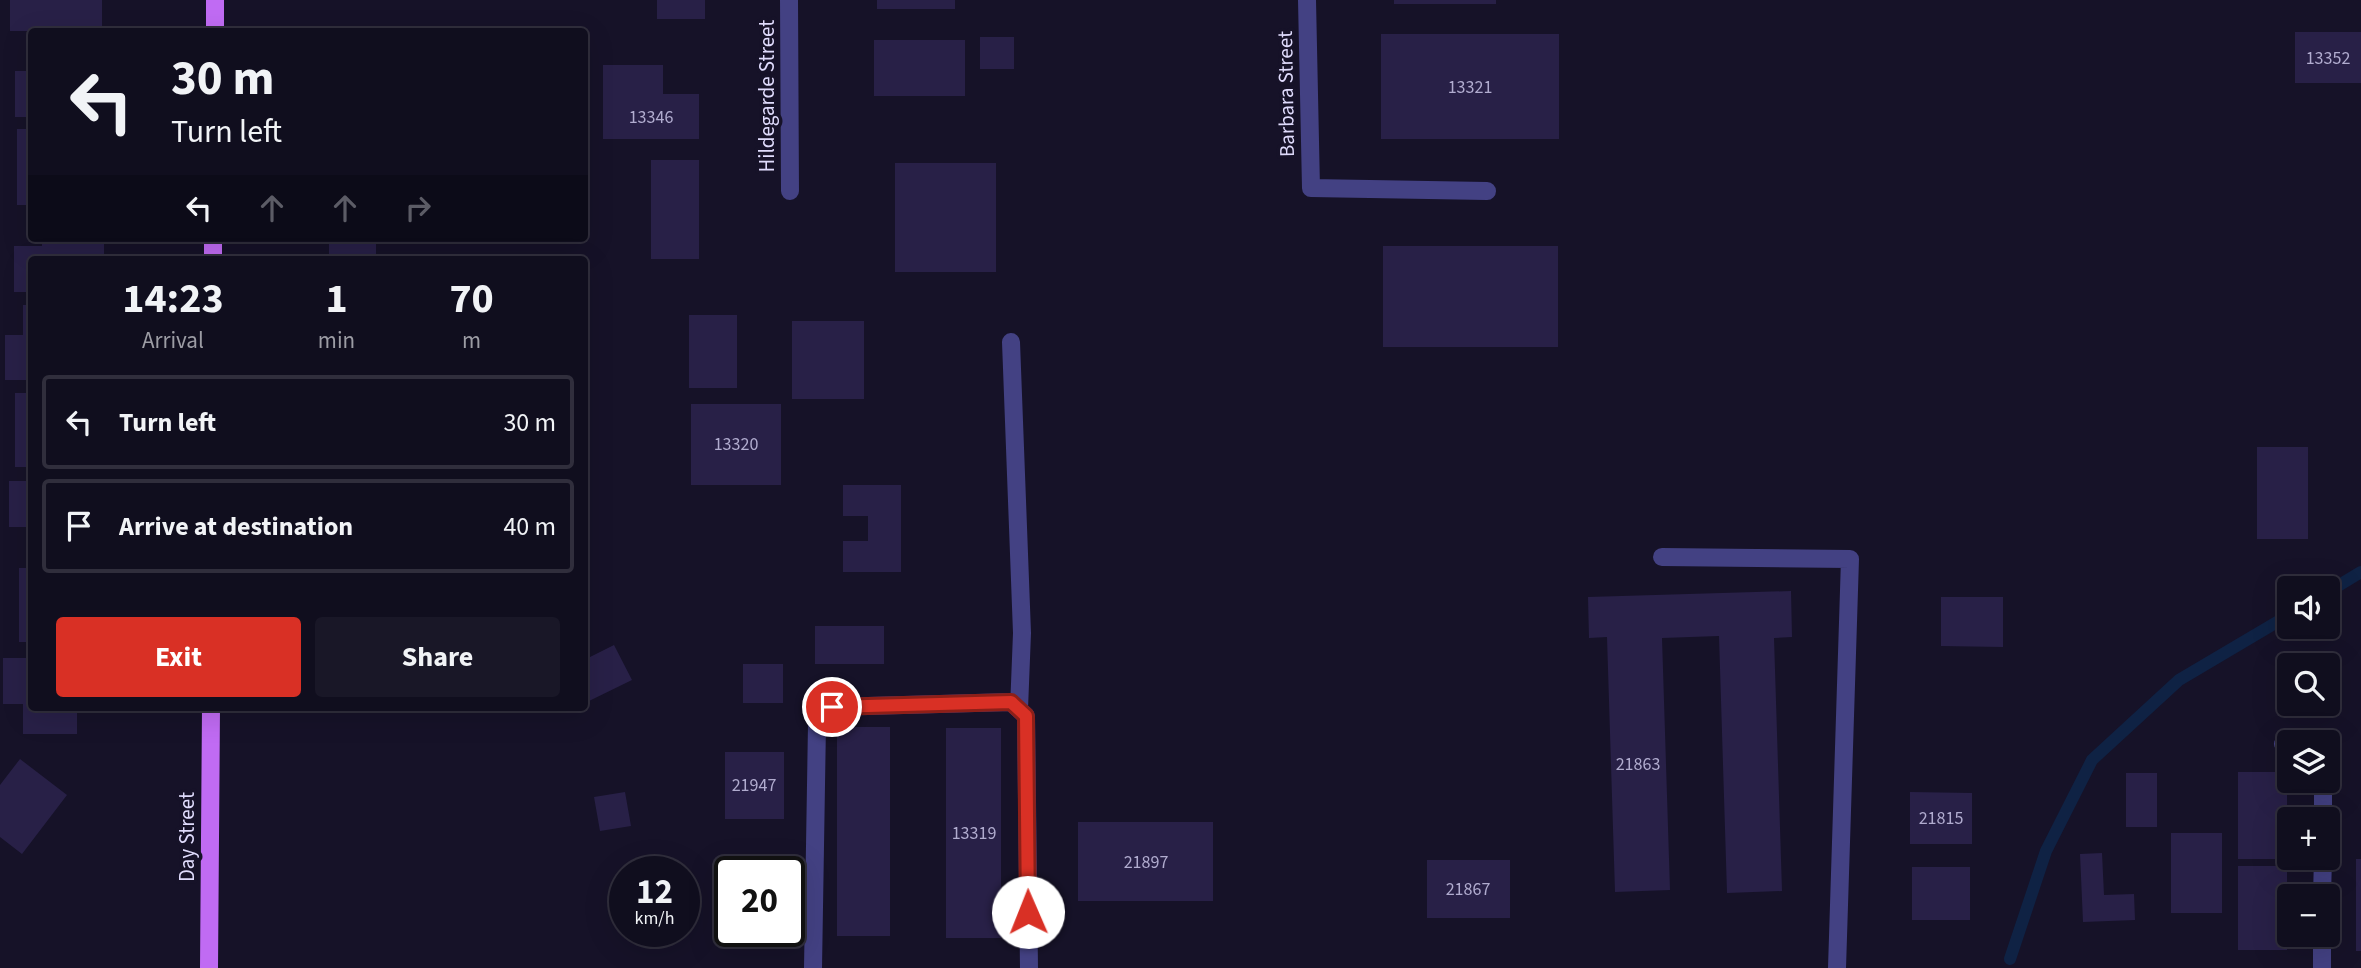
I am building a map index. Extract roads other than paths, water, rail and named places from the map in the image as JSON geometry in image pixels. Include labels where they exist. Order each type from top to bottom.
[{"type":"main road","points":[[215,0],[215,28]]},
{"type":"main road","name":"Day Street","points":[[209,968],[211,711]]},
{"type":"street","name":"Hildegarde Street","points":[[789,0],[790,191]]},
{"type":"street","name":"Barbara Street","points":[[1307,0],[1311,187],[1487,191]]},
{"type":"street","points":[[1011,342],[1022,633],[1019,709]]},
{"type":"street","points":[[1662,557],[1850,559],[1837,968]]},
{"type":"street","points":[[813,968],[817,724],[832,707],[1011,702],[1026,716],[1029,968]]},
{"type":"street","points":[[2322,947],[2322,968]]},
{"type":"waterway","points":[[2340,585],[2361,572]]},
{"type":"waterway","points":[[2010,959],[2046,851],[2092,760],[2179,680],[2277,622]]}]
